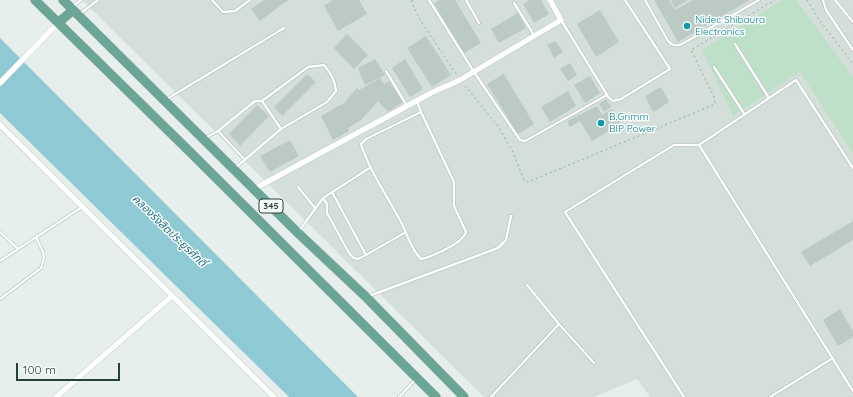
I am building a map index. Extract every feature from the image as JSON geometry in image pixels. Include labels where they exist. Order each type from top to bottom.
[{"type":"main road","name":"345","points":[[35,0],[198,159],[436,397]]},
{"type":"main road","name":"345","points":[[63,0],[298,233],[366,297],[464,397]]},
{"type":"main road","points":[[58,23],[74,11]]},
{"type":"street","points":[[254,189],[417,101],[460,80],[561,20],[550,0]]},
{"type":"street","points":[[0,83],[58,23]]},
{"type":"street","points":[[0,125],[274,397]]},
{"type":"street","points":[[56,397],[172,296]]},
{"type":"lane","points":[[74,11],[81,0]]},
{"type":"lane","points":[[74,11],[98,0]]},
{"type":"lane","points":[[212,0],[224,12],[235,11],[250,0]]},
{"type":"lane","points":[[429,0],[474,72],[520,140],[525,141],[607,95]]},
{"type":"lane","points":[[466,0],[479,23]]},
{"type":"lane","points":[[561,20],[607,95],[613,101],[622,99],[670,69],[625,0]]},
{"type":"lane","points":[[645,0],[668,41],[672,45],[676,46],[759,0]]},
{"type":"lane","points":[[823,0],[826,10],[853,50]]},
{"type":"lane","points":[[836,0],[853,22]]},
{"type":"lane","points":[[514,3],[535,36]]},
{"type":"lane","points":[[165,101],[284,28]]},
{"type":"lane","points":[[735,44],[769,98]]},
{"type":"lane","points":[[203,139],[218,131],[255,101],[262,101],[308,67],[324,64],[335,81],[336,91],[327,102],[281,129],[234,168]]},
{"type":"lane","points":[[714,66],[745,115]]},
{"type":"lane","points":[[386,71],[408,107]]},
{"type":"lane","points":[[684,397],[565,212],[674,144],[699,146],[796,80],[853,168]]},
{"type":"lane","points":[[262,101],[281,129]]},
{"type":"lane","points":[[417,101],[454,182],[454,206],[466,232],[455,244],[427,258],[421,259],[414,253],[406,232],[371,167],[361,144],[366,139],[421,112]]},
{"type":"lane","points":[[218,131],[245,160]]},
{"type":"lane","points":[[699,146],[853,390]]},
{"type":"lane","points":[[298,233],[323,198],[371,167]]},
{"type":"lane","points":[[298,187],[315,208]]},
{"type":"lane","points":[[332,192],[366,255]]},
{"type":"lane","points":[[323,198],[327,204],[327,213],[348,253],[354,258],[358,259],[366,255],[406,232]]},
{"type":"lane","points":[[0,261],[82,207]]},
{"type":"lane","points":[[366,297],[498,248],[506,240],[511,216]]},
{"type":"lane","points":[[0,232],[18,249]]},
{"type":"lane","points":[[0,299],[41,268],[44,258],[43,252],[36,237]]},
{"type":"lane","points":[[527,285],[594,363]]},
{"type":"lane","points":[[491,397],[559,324]]},
{"type":"lane","points":[[770,397],[833,358]]},
{"type":"lane","points":[[399,397],[417,378]]},
{"type":"path","points":[[412,0],[420,20],[460,80],[498,126],[512,150],[524,180],[528,182],[714,106],[716,103],[715,99],[691,50],[775,0]]},
{"type":"path","points":[[807,0],[820,22],[853,64]]},
{"type":"shaded area","points":[[82,0],[853,0],[853,397],[650,397],[637,379],[594,397],[484,397]]},
{"type":"green space","points":[[782,0],[796,0],[853,77],[853,153],[800,72],[733,116],[702,50]]},
{"type":"water","name":"คลองรังสิตประยูรศักดิ์","points":[[0,38],[358,397],[289,397],[0,113]]},
{"type":"building","points":[[264,0],[288,0],[260,21],[251,9]]},
{"type":"building","points":[[333,0],[359,0],[367,14],[338,31],[324,6]]},
{"type":"building","points":[[440,0],[455,0],[481,43],[464,53],[434,3]]},
{"type":"building","points":[[530,0],[541,0],[549,14],[534,23],[523,4]]},
{"type":"building","name":"Nidec Shibaura Electronics","points":[[654,0],[669,0],[675,10],[693,0],[750,0],[678,42]]},
{"type":"building","name":"Nidec Shibaura Electronics","points":[[671,0],[688,0],[675,8]]},
{"type":"building","points":[[600,10],[619,42],[596,57],[577,24]]},
{"type":"building","points":[[518,13],[526,28],[499,43],[491,29]]},
{"type":"building","points":[[347,34],[368,55],[354,69],[334,48]]},
{"type":"building","points":[[426,36],[451,75],[432,87],[407,48]]},
{"type":"building","points":[[556,41],[563,52],[554,58],[547,45]]},
{"type":"building","points":[[375,59],[385,75],[365,85],[358,68]]},
{"type":"building","points":[[405,59],[423,89],[410,97],[392,68]]},
{"type":"building","points":[[570,63],[577,75],[568,81],[560,69]]},
{"type":"building","points":[[307,74],[316,82],[282,116],[274,107]]},
{"type":"building","points":[[504,74],[534,124],[518,134],[487,84]]},
{"type":"building","name":"B.Grimm BIP Power","points":[[590,76],[600,93],[585,103],[574,85]]},
{"type":"building","points":[[380,78],[384,84],[389,81],[403,102],[388,112],[378,101],[361,120],[348,128],[349,131],[333,140],[321,116],[344,103],[357,88],[359,90]]},
{"type":"building","points":[[661,87],[669,102],[653,112],[645,96]]},
{"type":"building","points":[[568,91],[576,106],[550,122],[541,107]]},
{"type":"building","name":"B.Grimm BIP Power","points":[[606,99],[611,107],[604,112],[599,104]]},
{"type":"building","points":[[257,105],[269,116],[240,146],[229,134]]},
{"type":"building","name":"B.Grimm BIP Power","points":[[597,106],[602,115],[612,109],[621,124],[592,141],[580,121],[570,127],[567,121]]},
{"type":"building","points":[[290,140],[299,156],[270,172],[260,156]]},
{"type":"building","points":[[853,221],[853,240],[810,266],[801,252]]},
{"type":"building","points":[[840,309],[853,331],[853,337],[838,346],[823,320]]},
{"type":"place","name":"Nidec Shibaura Electronics","points":[[687,26]]},
{"type":"place","name":"B.Grimm BIP Power","points":[[601,123]]}]
